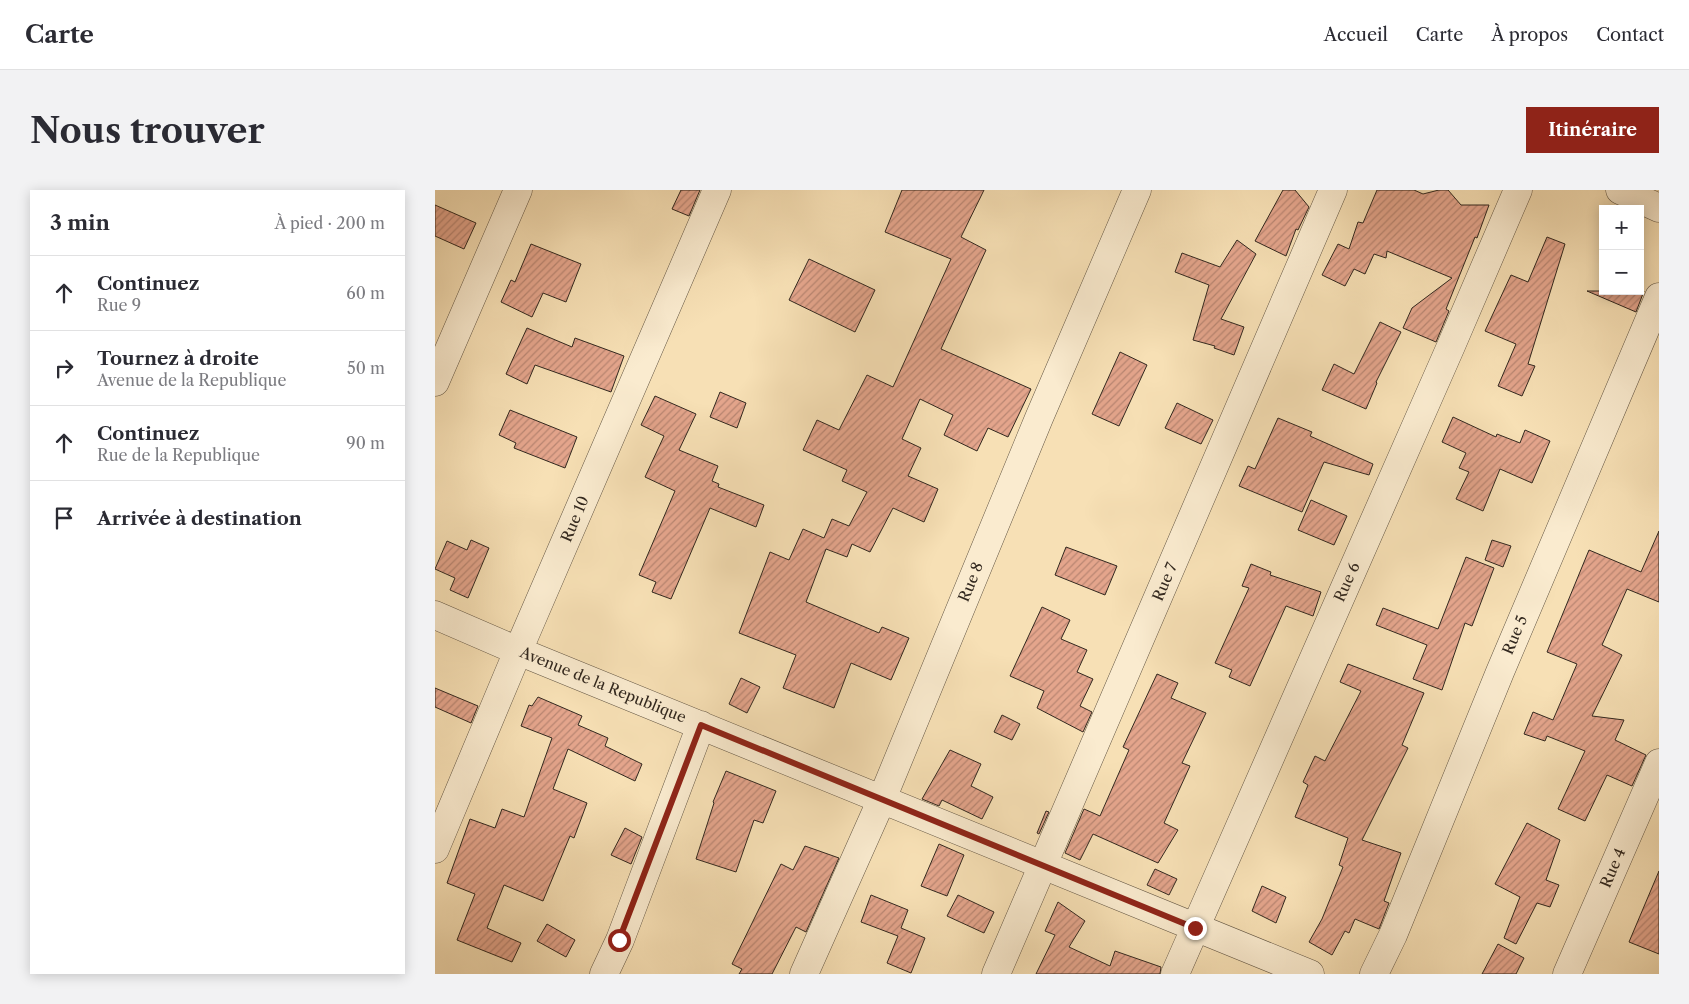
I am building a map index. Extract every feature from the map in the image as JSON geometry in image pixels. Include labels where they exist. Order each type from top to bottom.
[{"type":"street","points":[[435,382],[518,190]]},
{"type":"street","name":"Rue 10","points":[[435,849],[518,651],[717,190]]},
{"type":"street","name":"Rue 8","points":[[804,974],[882,800],[1039,418],[1137,190]]},
{"type":"street","name":"Rue 7","points":[[996,974],[1333,190]]},
{"type":"street","name":"Rue 6","points":[[1175,974],[1518,190]]},
{"type":"street","points":[[1620,190],[1659,208]]},
{"type":"street","name":"Rue 5","points":[[1374,974],[1393,935],[1499,672],[1659,296]]},
{"type":"street","name":"Avenue de la Republique","points":[[435,615],[518,651],[1310,974]]},
{"type":"street","points":[[605,974],[701,725]]},
{"type":"street","name":"Rue 4","points":[[1567,974],[1659,763]]},
{"type":"building","points":[[681,190],[700,190],[689,216],[672,209]]},
{"type":"building","points":[[902,190],[984,190],[961,237],[986,250],[941,349],[1031,389],[1008,437],[988,428],[977,451],[944,435],[953,415],[920,399],[902,439],[921,448],[908,476],[938,489],[924,522],[893,508],[870,552],[852,544],[847,557],[826,549],[806,602],[879,633],[882,627],[909,638],[891,680],[851,663],[834,708],[783,688],[796,655],[739,633],[770,552],[789,560],[803,529],[824,538],[832,519],[849,526],[867,492],[842,481],[847,470],[803,450],[817,420],[839,430],[867,375],[893,387],[951,259],[885,232]]},
{"type":"building","points":[[1283,190],[1295,190],[1309,207],[1298,230],[1296,229],[1286,256],[1255,241]]},
{"type":"building","points":[[1377,190],[1414,190],[1423,194],[1448,190],[1461,205],[1489,205],[1477,238],[1475,237],[1446,309],[1449,311],[1436,342],[1403,328],[1412,308],[1452,278],[1387,251],[1386,258],[1374,254],[1365,274],[1354,269],[1345,286],[1322,275],[1338,244],[1349,249],[1358,222],[1363,223]]},
{"type":"building","points":[[435,205],[476,223],[464,249],[435,236]]},
{"type":"building","points":[[1547,237],[1565,244],[1528,364],[1535,366],[1522,396],[1498,386],[1516,344],[1485,331],[1511,275],[1528,282]]},
{"type":"building","points":[[1237,240],[1256,254],[1221,319],[1244,327],[1234,355],[1214,348],[1215,346],[1193,340],[1209,285],[1175,272],[1182,253],[1220,267]]},
{"type":"building","points":[[531,244],[581,264],[566,302],[543,293],[532,317],[501,302],[511,280],[515,282]]},
{"type":"building","points":[[809,259],[875,290],[855,332],[789,300]]},
{"type":"building","points":[[1587,291],[1599,291],[1599,295],[1642,295],[1636,312]]},
{"type":"building","points":[[1380,322],[1401,332],[1376,382],[1366,409],[1322,390],[1334,364],[1354,374]]},
{"type":"building","points":[[527,328],[572,347],[575,338],[624,356],[611,392],[535,365],[527,384],[506,374]]},
{"type":"building","points":[[1120,352],[1147,365],[1119,426],[1092,414]]},
{"type":"building","points":[[720,392],[746,403],[737,428],[710,417]]},
{"type":"building","points":[[655,396],[696,414],[679,450],[718,466],[712,481],[719,484],[718,487],[764,505],[756,527],[710,508],[671,599],[652,592],[656,582],[639,575],[675,491],[645,477],[664,436],[641,425]]},
{"type":"building","points":[[1177,403],[1213,420],[1201,444],[1165,428]]},
{"type":"building","points":[[510,410],[577,437],[565,468],[514,448],[516,443],[499,435]]},
{"type":"building","points":[[1453,417],[1496,437],[1497,434],[1520,443],[1525,430],[1550,441],[1532,483],[1500,469],[1483,511],[1456,499],[1469,472],[1459,468],[1466,453],[1442,442]]},
{"type":"building","points":[[1278,418],[1312,432],[1310,436],[1373,464],[1369,475],[1324,462],[1302,512],[1239,486],[1248,466],[1255,469]]},
{"type":"building","points":[[1311,500],[1347,516],[1334,545],[1298,530]]},
{"type":"building","points":[[1659,531],[1659,602],[1627,589],[1602,645],[1622,655],[1592,716],[1624,720],[1615,740],[1646,755],[1632,786],[1607,775],[1585,821],[1558,809],[1585,751],[1547,736],[1545,741],[1524,734],[1533,712],[1553,720],[1577,664],[1547,652],[1589,550],[1641,572]]},
{"type":"building","points":[[471,540],[489,548],[468,598],[450,590],[455,578],[435,569],[447,541],[467,550]]},
{"type":"building","points":[[1492,540],[1511,546],[1503,567],[1485,560]]},
{"type":"building","points":[[1066,547],[1117,566],[1105,595],[1055,575]]},
{"type":"building","points":[[1466,557],[1494,568],[1472,626],[1465,623],[1442,690],[1413,679],[1427,645],[1376,625],[1383,608],[1438,629]]},
{"type":"building","points":[[1251,564],[1271,572],[1270,575],[1321,592],[1313,616],[1286,606],[1250,686],[1229,677],[1232,670],[1215,663],[1249,588],[1242,586]]},
{"type":"building","points":[[1042,607],[1070,620],[1061,639],[1087,650],[1077,672],[1093,679],[1080,706],[1092,712],[1083,732],[1037,708],[1044,691],[1010,676]]},
{"type":"building","points":[[1348,664],[1424,693],[1402,745],[1408,748],[1362,840],[1401,853],[1384,901],[1389,903],[1379,929],[1355,919],[1349,933],[1345,931],[1332,955],[1309,942],[1322,919],[1343,867],[1339,865],[1348,838],[1295,817],[1308,785],[1303,782],[1315,756],[1325,761],[1361,691],[1340,682]]},
{"type":"building","points":[[1157,674],[1178,683],[1171,698],[1206,713],[1182,763],[1190,766],[1164,823],[1178,830],[1158,863],[1093,834],[1080,860],[1065,853],[1084,809],[1100,816],[1129,750],[1123,747]]},
{"type":"building","points":[[741,678],[760,687],[747,713],[729,704]]},
{"type":"building","points":[[435,688],[478,706],[471,723],[435,707]]},
{"type":"building","points":[[538,697],[582,716],[578,725],[608,738],[605,746],[642,764],[635,781],[568,749],[553,789],[587,803],[574,838],[570,836],[543,901],[504,885],[487,928],[521,943],[512,962],[457,940],[475,894],[447,883],[470,819],[495,828],[502,809],[524,817],[552,738],[521,726],[529,705],[532,706]]},
{"type":"building","points":[[1002,715],[1020,724],[1012,740],[994,732]]},
{"type":"building","points":[[950,750],[981,764],[971,786],[993,797],[982,819],[942,800],[939,806],[922,799]]},
{"type":"building","points":[[726,771],[776,791],[763,823],[754,820],[736,872],[696,859],[713,802]]},
{"type":"building","points":[[1046,811],[1049,812],[1039,834],[1037,833]]},
{"type":"building","points":[[1527,823],[1560,840],[1546,880],[1559,885],[1550,907],[1537,903],[1516,944],[1504,938],[1520,897],[1495,884]]},
{"type":"building","points":[[625,828],[642,837],[631,864],[611,855]]},
{"type":"building","points":[[939,844],[964,855],[947,896],[921,886]]},
{"type":"building","points":[[805,846],[839,858],[806,932],[796,927],[772,974],[739,974],[742,969],[732,964],[781,864],[793,870]]},
{"type":"building","points":[[1155,869],[1177,879],[1169,895],[1147,885]]},
{"type":"building","points":[[1659,871],[1659,954],[1629,942]]},
{"type":"building","points":[[1262,886],[1286,897],[1276,923],[1252,911]]},
{"type":"building","points":[[871,895],[908,910],[901,928],[925,938],[911,973],[887,963],[898,936],[861,922]]},
{"type":"building","points":[[958,895],[994,912],[984,933],[947,916]]},
{"type":"building","points":[[1058,902],[1085,921],[1069,947],[1110,966],[1115,951],[1161,967],[1160,974],[1036,974],[1055,935],[1045,931]]},
{"type":"building","points":[[547,924],[575,940],[566,957],[537,941]]},
{"type":"building","points":[[1498,944],[1524,958],[1516,974],[1482,974]]},
{"type":"route","points":[[619,940],[701,725],[1195,928]]}]
